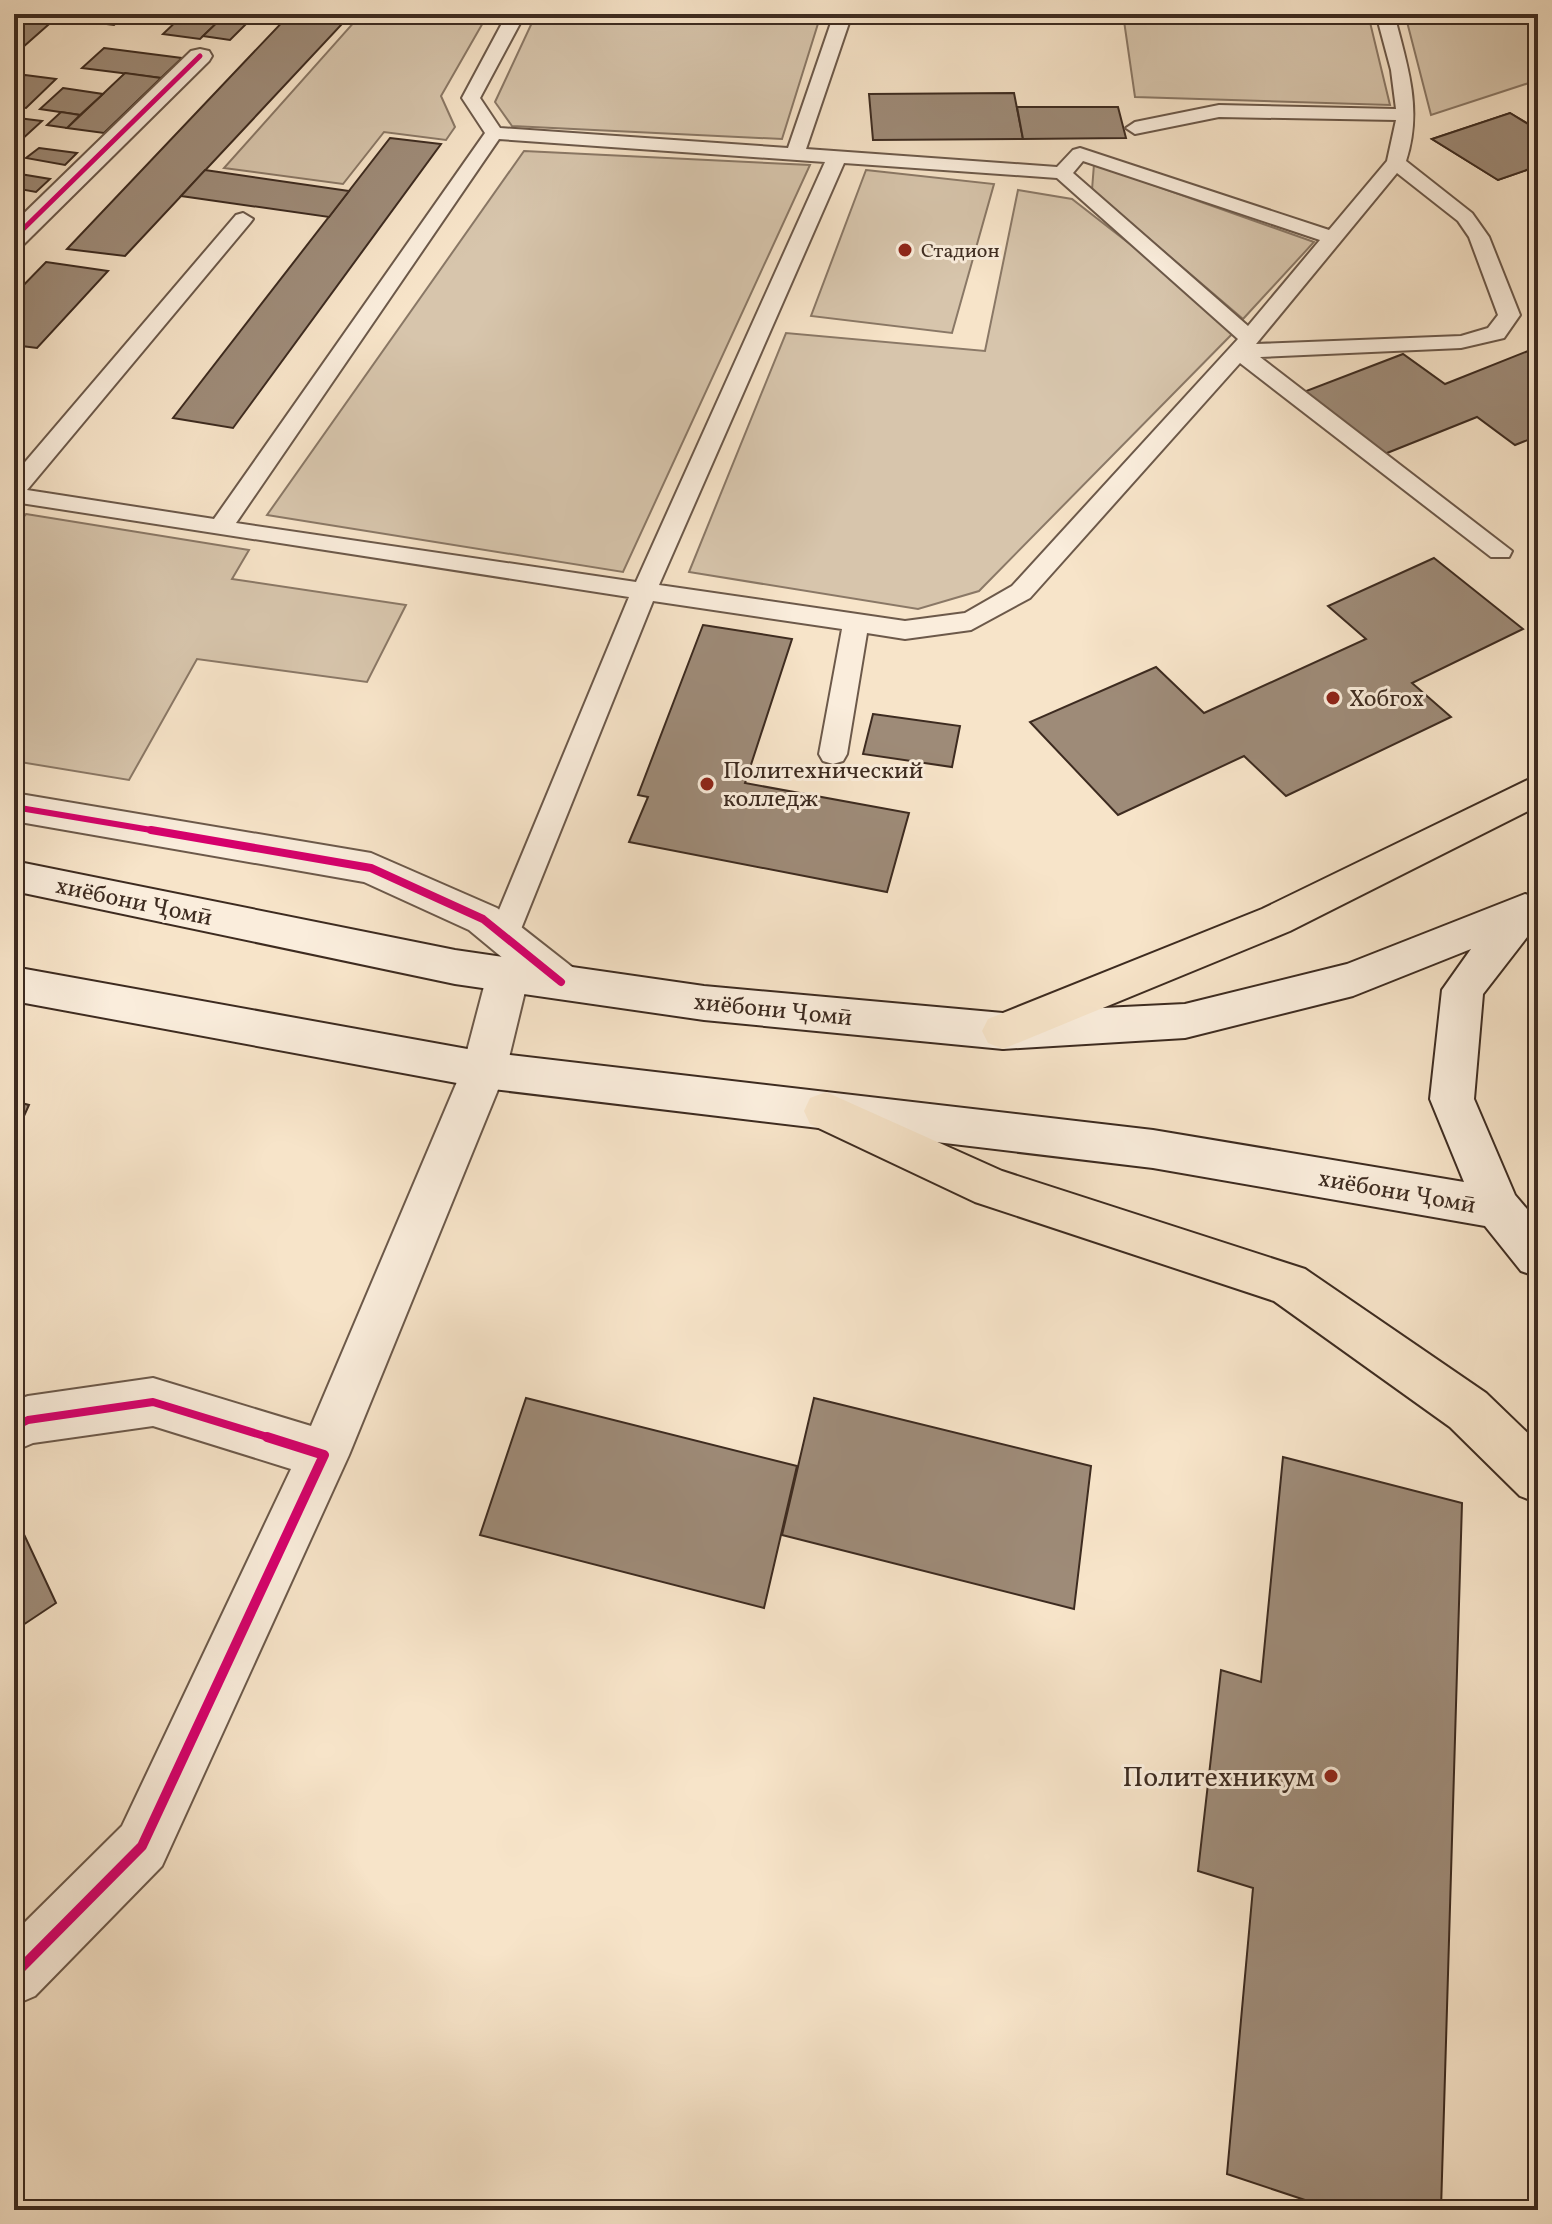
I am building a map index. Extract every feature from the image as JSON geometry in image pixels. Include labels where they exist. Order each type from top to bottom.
[{"type":"main road","points":[[14,238],[200,56]]},
{"type":"main road","points":[[1003,1031],[1276,920],[1538,789]]},
{"type":"main road","points":[[14,807],[371,868],[483,919],[506,954],[484,1070],[324,1455],[142,1846],[14,1975]]},
{"type":"main road","name":"хиёбони Ҷомӣ","points":[[14,876],[455,967],[506,954],[561,982],[704,1003],[1003,1031],[1185,1021],[1353,979],[1531,908]]},
{"type":"main road","points":[[1531,908],[1463,990],[1452,1099],[1498,1208],[1538,1256]]},
{"type":"main road","name":"хиёбони Ҷомӣ","points":[[14,984],[484,1070],[1153,1149],[1498,1208]]},
{"type":"main road","points":[[826,1111],[991,1188],[1288,1284],[1468,1410],[1538,1478]]},
{"type":"main road","points":[[14,1427],[28,1420],[153,1402],[324,1455]]},
{"type":"lane","points":[[494,133],[471,98],[516,14]]},
{"type":"lane","points":[[795,154],[843,14]]},
{"type":"lane","points":[[14,492],[220,528],[905,630],[971,621],[1021,592],[1244,344],[1396,162],[1406,138],[1408,104],[1385,14]]},
{"type":"lane","points":[[1135,128],[1219,111],[1407,115]]},
{"type":"lane","points":[[494,133],[1062,173],[1244,344],[1500,551]]},
{"type":"lane","points":[[220,528],[494,133]]},
{"type":"lane","points":[[1062,173],[1080,154],[1333,238]]},
{"type":"lane","points":[[506,954],[644,592],[837,157]]},
{"type":"lane","points":[[1244,344],[1461,342],[1496,333],[1509,315],[1479,237],[1465,217],[1396,162]]},
{"type":"lane","points":[[14,492],[243,219]]},
{"type":"lane","points":[[833,754],[856,623]]},
{"type":"shaded area","points":[[332,14],[488,14],[441,96],[455,127],[446,140],[384,132],[343,184],[224,168],[357,19]]},
{"type":"shaded area","points":[[536,14],[821,14],[782,139],[512,126],[495,102]]},
{"type":"shaded area","points":[[1123,14],[1368,14],[1390,105],[1135,97]]},
{"type":"shaded area","points":[[1405,14],[1538,14],[1538,80],[1431,115]]},
{"type":"shaded area","points":[[524,151],[810,165],[623,572],[267,515]]},
{"type":"shaded area","points":[[1094,164],[1314,242],[1243,319],[1092,190]]},
{"type":"shaded area","name":"Стадион","points":[[866,170],[994,184],[952,333],[811,316]]},
{"type":"shaded area","points":[[1018,190],[1072,199],[1238,328],[979,591],[918,609],[689,572],[786,333],[985,351]]},
{"type":"shaded area","points":[[26,514],[249,550],[232,579],[406,605],[367,682],[197,659],[129,780],[14,761],[14,530]]},
{"type":"building","points":[[14,14],[27,14],[56,18],[14,55]]},
{"type":"building","points":[[126,14],[114,25],[43,16]]},
{"type":"building","points":[[184,14],[223,17],[200,39],[163,34]]},
{"type":"building","points":[[226,14],[256,14],[230,40],[203,36]]},
{"type":"building","points":[[289,15],[342,24],[125,256],[67,249]]},
{"type":"building","points":[[104,48],[182,58],[161,78],[82,68]]},
{"type":"building","points":[[125,73],[161,78],[104,133],[67,128]]},
{"type":"building","points":[[25,75],[56,79],[26,108],[14,106],[14,85]]},
{"type":"building","points":[[63,88],[103,94],[80,115],[40,109]]},
{"type":"building","points":[[1014,93],[1023,139],[873,140],[869,94]]},
{"type":"building","points":[[1017,107],[1118,107],[1126,138],[1023,139]]},
{"type":"building","points":[[61,112],[80,115],[67,128],[47,125]]},
{"type":"building","points":[[1510,113],[1538,130],[1538,166],[1498,180],[1432,139]]},
{"type":"building","points":[[1510,113],[1538,130],[1538,166],[1498,180],[1432,139]]},
{"type":"building","points":[[18,118],[42,121],[19,142],[14,141],[14,121]]},
{"type":"building","points":[[390,138],[441,144],[233,428],[173,418]]},
{"type":"building","points":[[39,148],[77,153],[65,165],[26,158]]},
{"type":"building","points":[[205,170],[349,191],[329,217],[181,196]]},
{"type":"building","points":[[14,173],[50,179],[36,192],[14,188]]},
{"type":"building","points":[[46,262],[108,271],[37,348],[14,345],[14,295]]},
{"type":"building","points":[[1538,347],[1538,436],[1515,445],[1477,417],[1382,455],[1301,393],[1403,354],[1445,384]]},
{"type":"building","name":"Хобгох","points":[[1434,558],[1523,629],[1412,683],[1451,717],[1286,796],[1244,756],[1118,815],[1030,722],[1156,667],[1204,713],[1366,639],[1328,606]]},
{"type":"building","points":[[703,625],[792,639],[745,783],[909,813],[887,892],[629,842],[648,797],[638,795]]},
{"type":"building","points":[[873,714],[960,726],[952,767],[863,754]]},
{"type":"building","points":[[14,1101],[29,1105],[14,1138]]},
{"type":"building","points":[[526,1398],[797,1466],[764,1608],[480,1535]]},
{"type":"building","points":[[814,1398],[1091,1466],[1074,1609],[782,1535]]},
{"type":"building","name":"Политехникум","points":[[1283,1457],[1462,1503],[1441,2210],[1335,2210],[1227,2174],[1253,1888],[1198,1871],[1221,1670],[1261,1682]]},
{"type":"building","points":[[14,1513],[56,1603],[14,1631]]},
{"type":"cycle path","points":[[14,238],[200,56]]},
{"type":"cycle path","points":[[14,807],[371,868],[483,919],[561,982]]},
{"type":"cycle path","points":[[14,1427],[28,1420],[153,1402],[324,1455],[142,1846],[14,1975]]},
{"type":"place","name":"Стадион","points":[[905,250]]},
{"type":"place","name":"Хобгох","points":[[1333,698]]},
{"type":"place","name":"Политехнический колледж","points":[[707,784]]},
{"type":"place","name":"Политехникум","points":[[1331,1776]]}]
